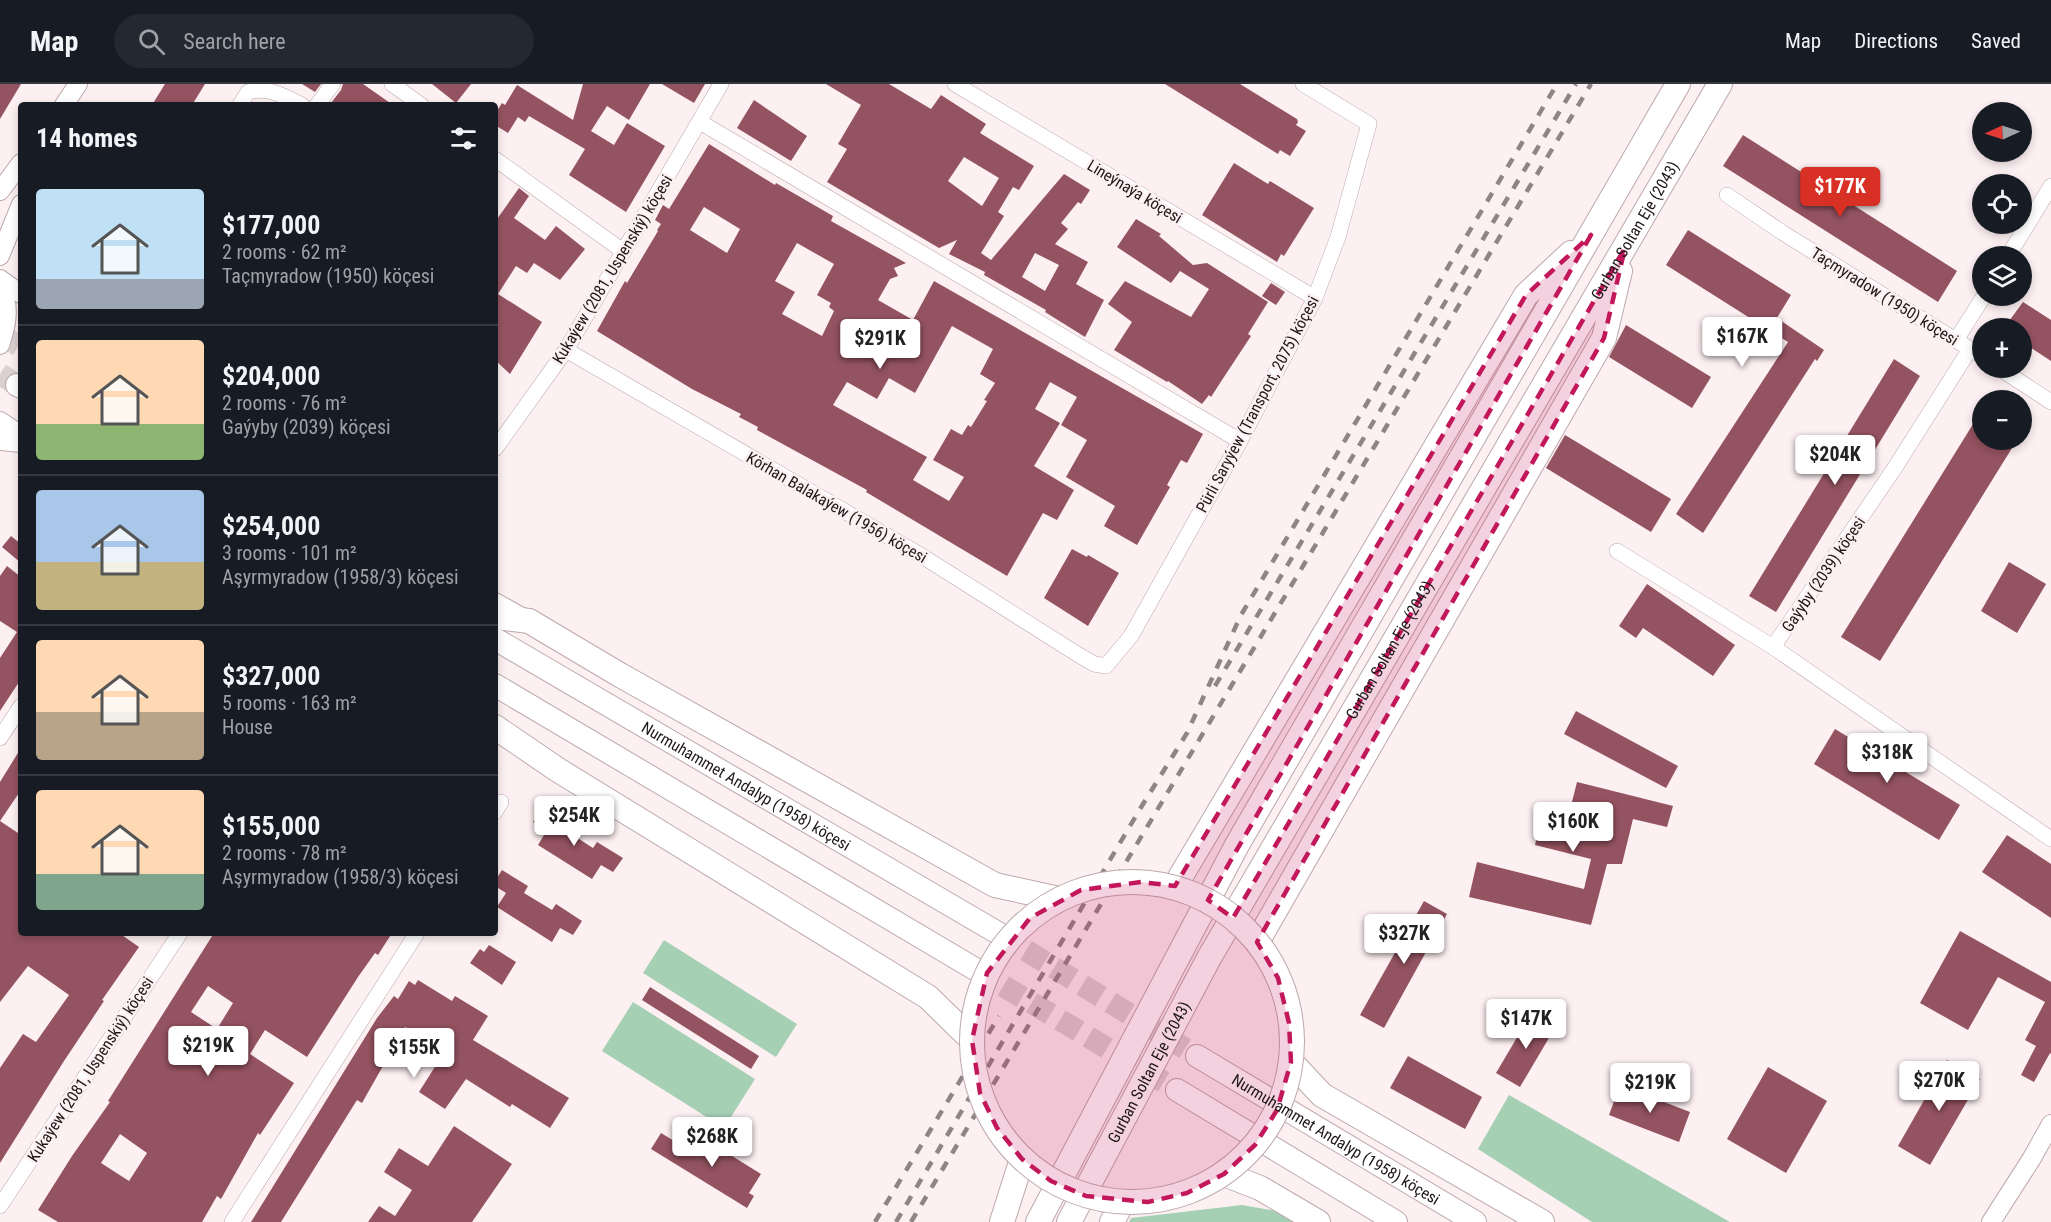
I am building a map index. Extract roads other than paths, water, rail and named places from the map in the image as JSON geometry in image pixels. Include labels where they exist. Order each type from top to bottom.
[{"type":"highway","name":"Gurban Soltan Eje (2043)","points":[[1038,1222],[1237,845],[1678,84]]},
{"type":"highway","name":"Gurban Soltan Eje (2043)","points":[[1069,1222],[1209,958],[1720,84]]},
{"type":"highway","points":[[1175,886],[1526,295],[1591,235]]},
{"type":"highway","points":[[1257,942],[1604,338],[1625,248]]},
{"type":"highway","points":[[498,617],[529,621],[620,675],[995,885],[1059,899]]},
{"type":"highway","points":[[498,729],[558,770],[928,997],[972,1040]]},
{"type":"highway","points":[[1141,882],[1175,886],[1215,905],[1237,921],[1257,942],[1278,978],[1289,1023],[1291,1062],[1277,1110],[1254,1145],[1224,1174],[1187,1193],[1117,1212],[1052,1181],[1022,1159],[997,1128],[980,1093],[972,1040],[976,1006],[987,973],[1005,943],[1030,918],[1059,899],[1103,884],[1141,882]]},
{"type":"highway","points":[[1291,1062],[1322,1095],[1542,1222]]},
{"type":"highway","points":[[1002,1222],[1022,1159]]},
{"type":"highway","points":[[1224,1174],[1260,1188],[1318,1222]]},
{"type":"main road","name":"Nurmuhammet Andalyp (1958) köçesi","points":[[498,641],[998,933]]},
{"type":"main road","points":[[498,687],[975,969]]},
{"type":"main road","name":"Nurmuhammet Andalyp (1958) köçesi","points":[[1197,1056],[1475,1222]]},
{"type":"main road","points":[[1177,1089],[1396,1222]]},
{"type":"street","points":[[66,102],[78,84]]},
{"type":"street","points":[[79,102],[85,84]]},
{"type":"street","points":[[319,102],[333,84]]},
{"type":"street","points":[[392,84],[417,102]]},
{"type":"street","name":"Kukaýew (2081, Uspenskiý) köçesi","points":[[498,445],[566,350],[721,84]]},
{"type":"street","name":"Lineýnaýa köçesi","points":[[955,84],[1315,298]]},
{"type":"street","name":"Pürli Saryýew (Transport, 2075) köçesi","points":[[1106,666],[1131,636],[1240,441],[1315,298],[1338,237],[1370,124],[1303,84]]},
{"type":"street","points":[[242,102],[248,92],[257,89],[271,90],[296,102]]},
{"type":"street","points":[[700,122],[1240,441]]},
{"type":"street","points":[[498,161],[623,251]]},
{"type":"street","points":[[0,191],[18,168]]},
{"type":"street","points":[[2014,246],[2051,186]]},
{"type":"street","name":"Taçmyradow (1950) köçesi","points":[[1727,195],[1783,233],[1972,350]]},
{"type":"street","points":[[0,256],[18,211]]},
{"type":"street","points":[[0,279],[18,292]]},
{"type":"street","points":[[0,286],[7,309],[6,328],[0,345]]},
{"type":"street","points":[[1956,340],[1978,306]]},
{"type":"street","name":"Körhan Balakaýew (1956) köçesi","points":[[566,350],[922,556],[1094,664],[1106,666]]},
{"type":"street","name":"Gaýyby (2039) köçesi","points":[[1773,647],[1896,466],[1972,360]]},
{"type":"street","points":[[2014,378],[2051,402]]},
{"type":"street","points":[[0,421],[18,433]]},
{"type":"street","points":[[0,441],[18,443]]},
{"type":"street","points":[[1617,551],[1773,647],[2051,839]]},
{"type":"street","points":[[498,604],[529,621]]},
{"type":"street","points":[[0,738],[18,711]]},
{"type":"street","name":"Kukaýew (2081, Uspenskiý) köçesi","points":[[0,1206],[178,936]]},
{"type":"street","points":[[232,1222],[415,936]]},
{"type":"street","points":[[1990,1222],[2032,1158],[2051,1124]]},
{"type":"tunnel","points":[[0,334],[18,345]]},
{"type":"tunnel","points":[[0,374],[17,385]]},
{"type":"tunnel","points":[[998,933],[1197,1056]]},
{"type":"tunnel","points":[[975,969],[1177,1090]]},
{"type":"railway","points":[[896,1222],[1187,733],[1241,615],[1557,84]]},
{"type":"railway","points":[[1215,686],[1576,84]]},
{"type":"railway","points":[[911,1222],[1591,84]]},
{"type":"railway","points":[[875,1222],[999,1016]]}]
